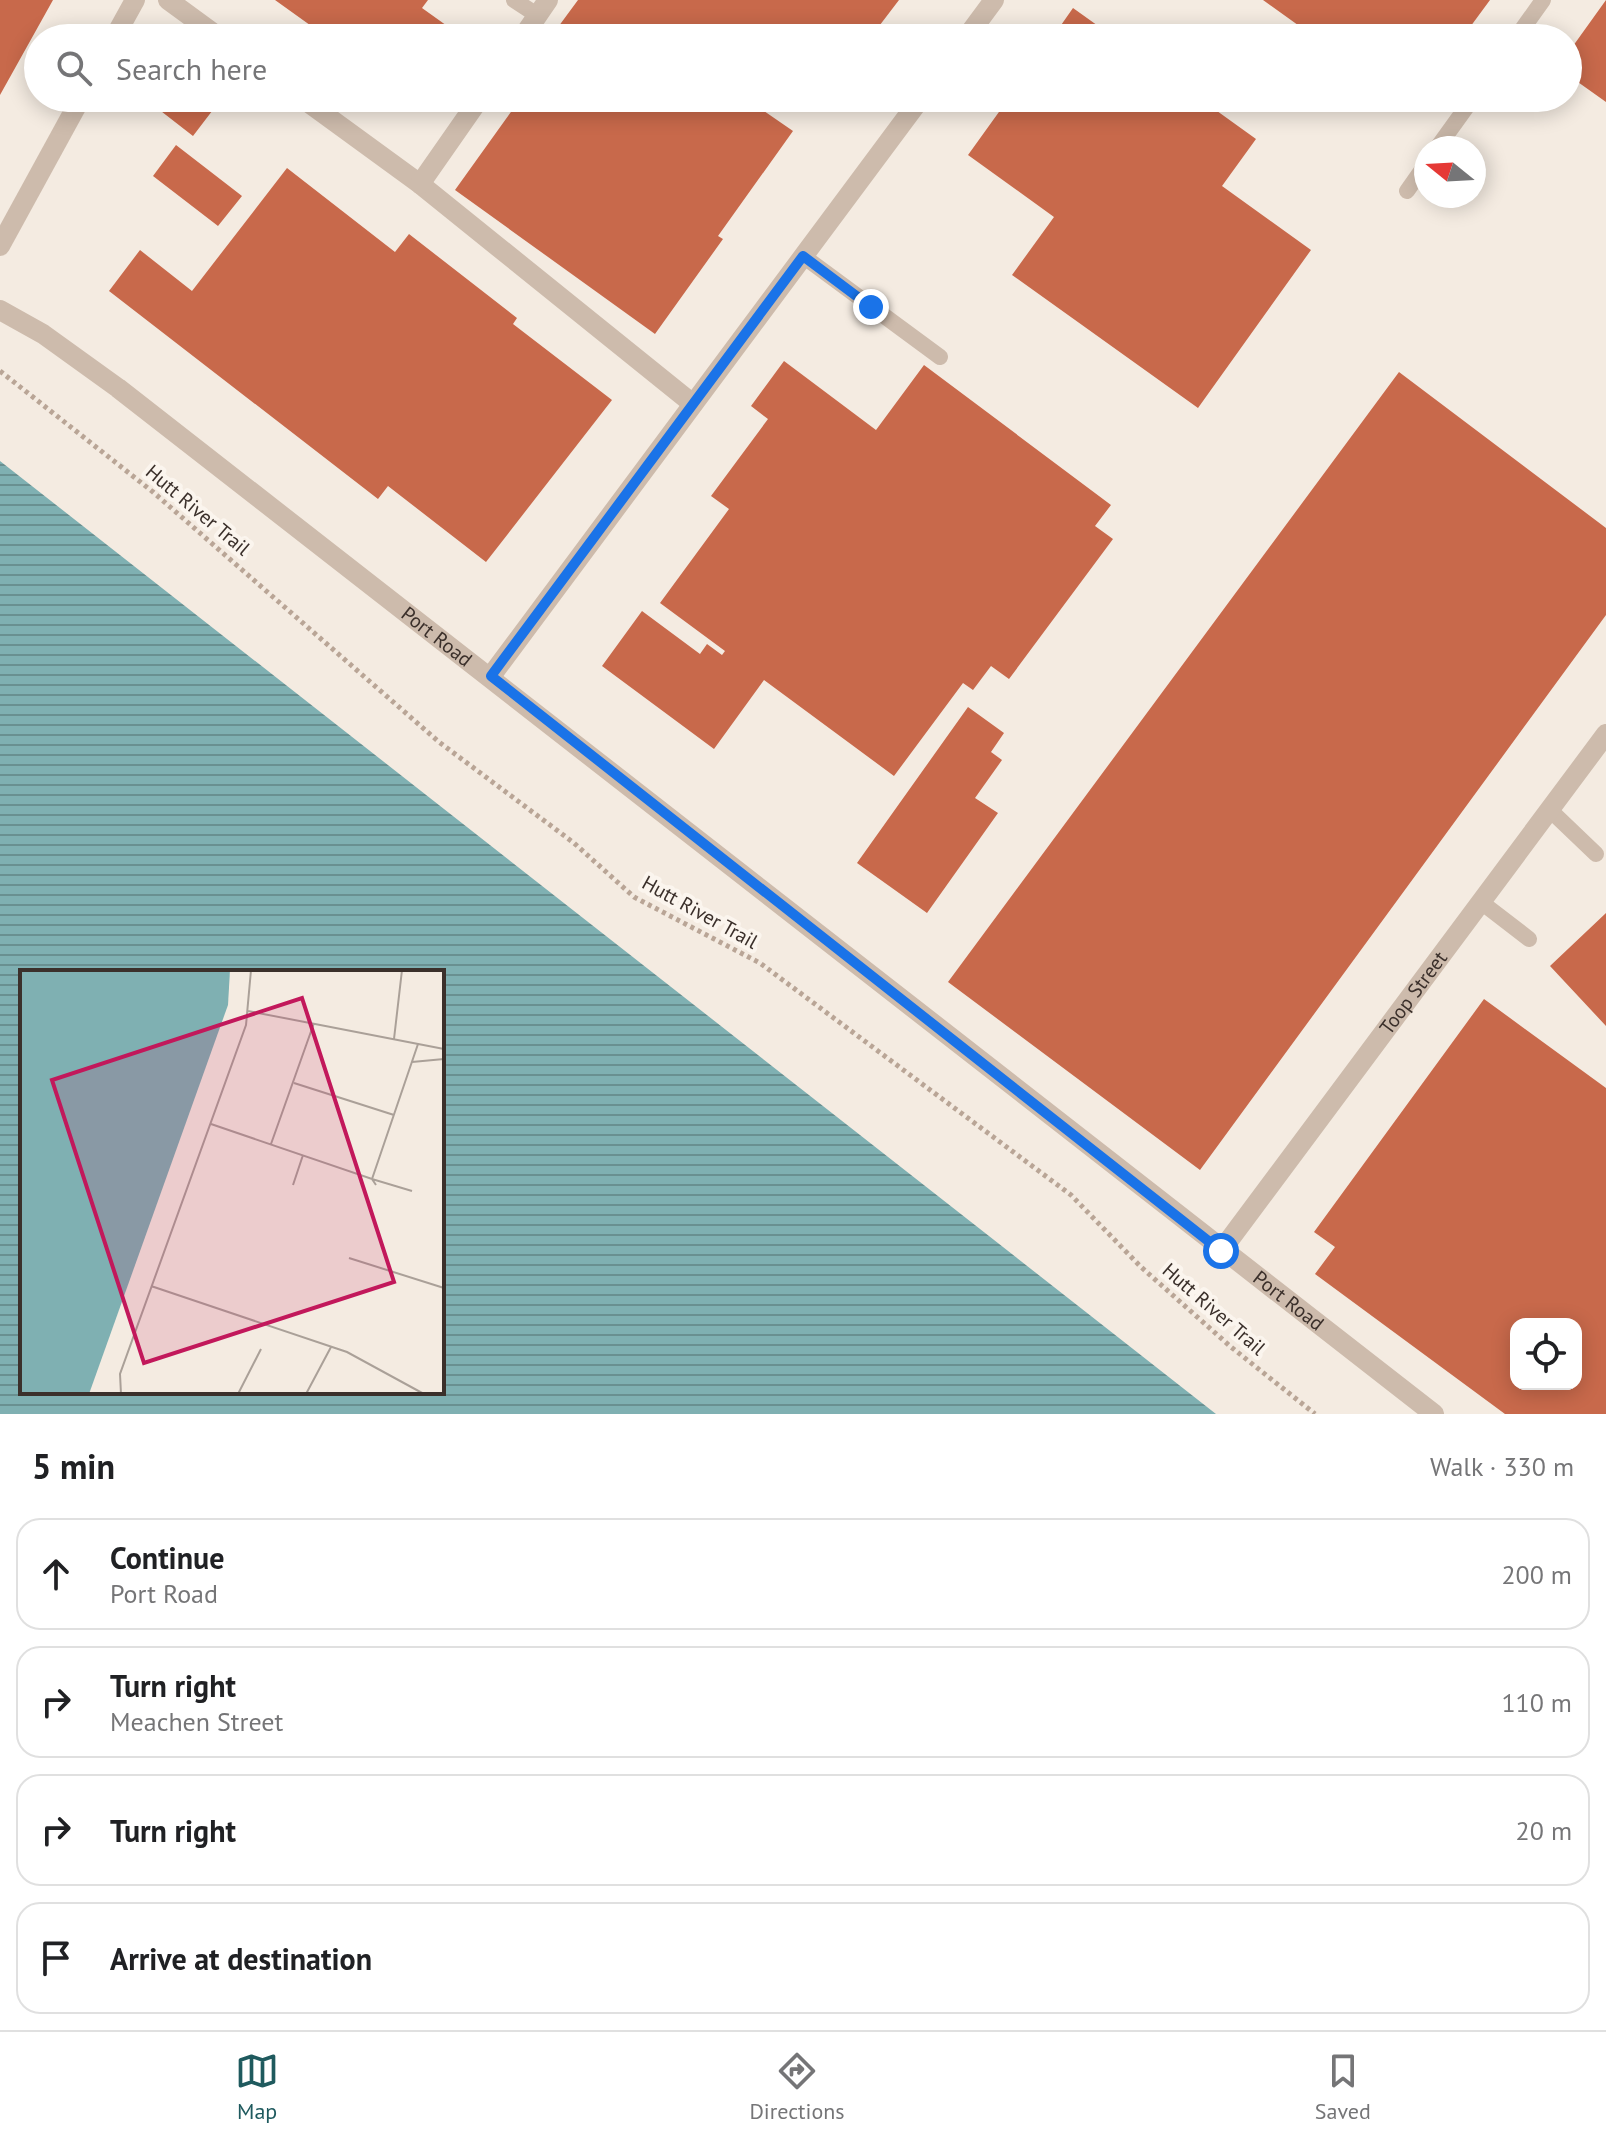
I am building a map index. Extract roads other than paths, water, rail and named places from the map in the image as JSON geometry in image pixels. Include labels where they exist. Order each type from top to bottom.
[{"type":"street","points":[[122,24],[135,0]]},
{"type":"street","points":[[168,0],[201,24]]},
{"type":"street","points":[[976,24],[994,0]]},
{"type":"street","points":[[0,246],[73,112]]},
{"type":"street","points":[[321,112],[420,184],[693,404]]},
{"type":"street","points":[[420,184],[470,112]]},
{"type":"street","points":[[491,676],[911,112]]},
{"type":"street","name":"Port Road","points":[[0,310],[85,363],[491,676],[1221,1251],[1434,1414]]},
{"type":"street","name":"Toop Street","points":[[1221,1251],[1606,734]]},
{"type":"lane","points":[[514,0],[543,8]]},
{"type":"lane","points":[[1526,24],[1543,0]]},
{"type":"lane","points":[[1446,136],[1463,112]]},
{"type":"lane","points":[[1407,191],[1414,181]]},
{"type":"lane","points":[[803,256],[940,357]]},
{"type":"lane","points":[[1550,810],[1596,854]]},
{"type":"lane","points":[[1481,902],[1529,939]]},
{"type":"water","points":[[0,461],[1216,1414],[0,1414]]}]
